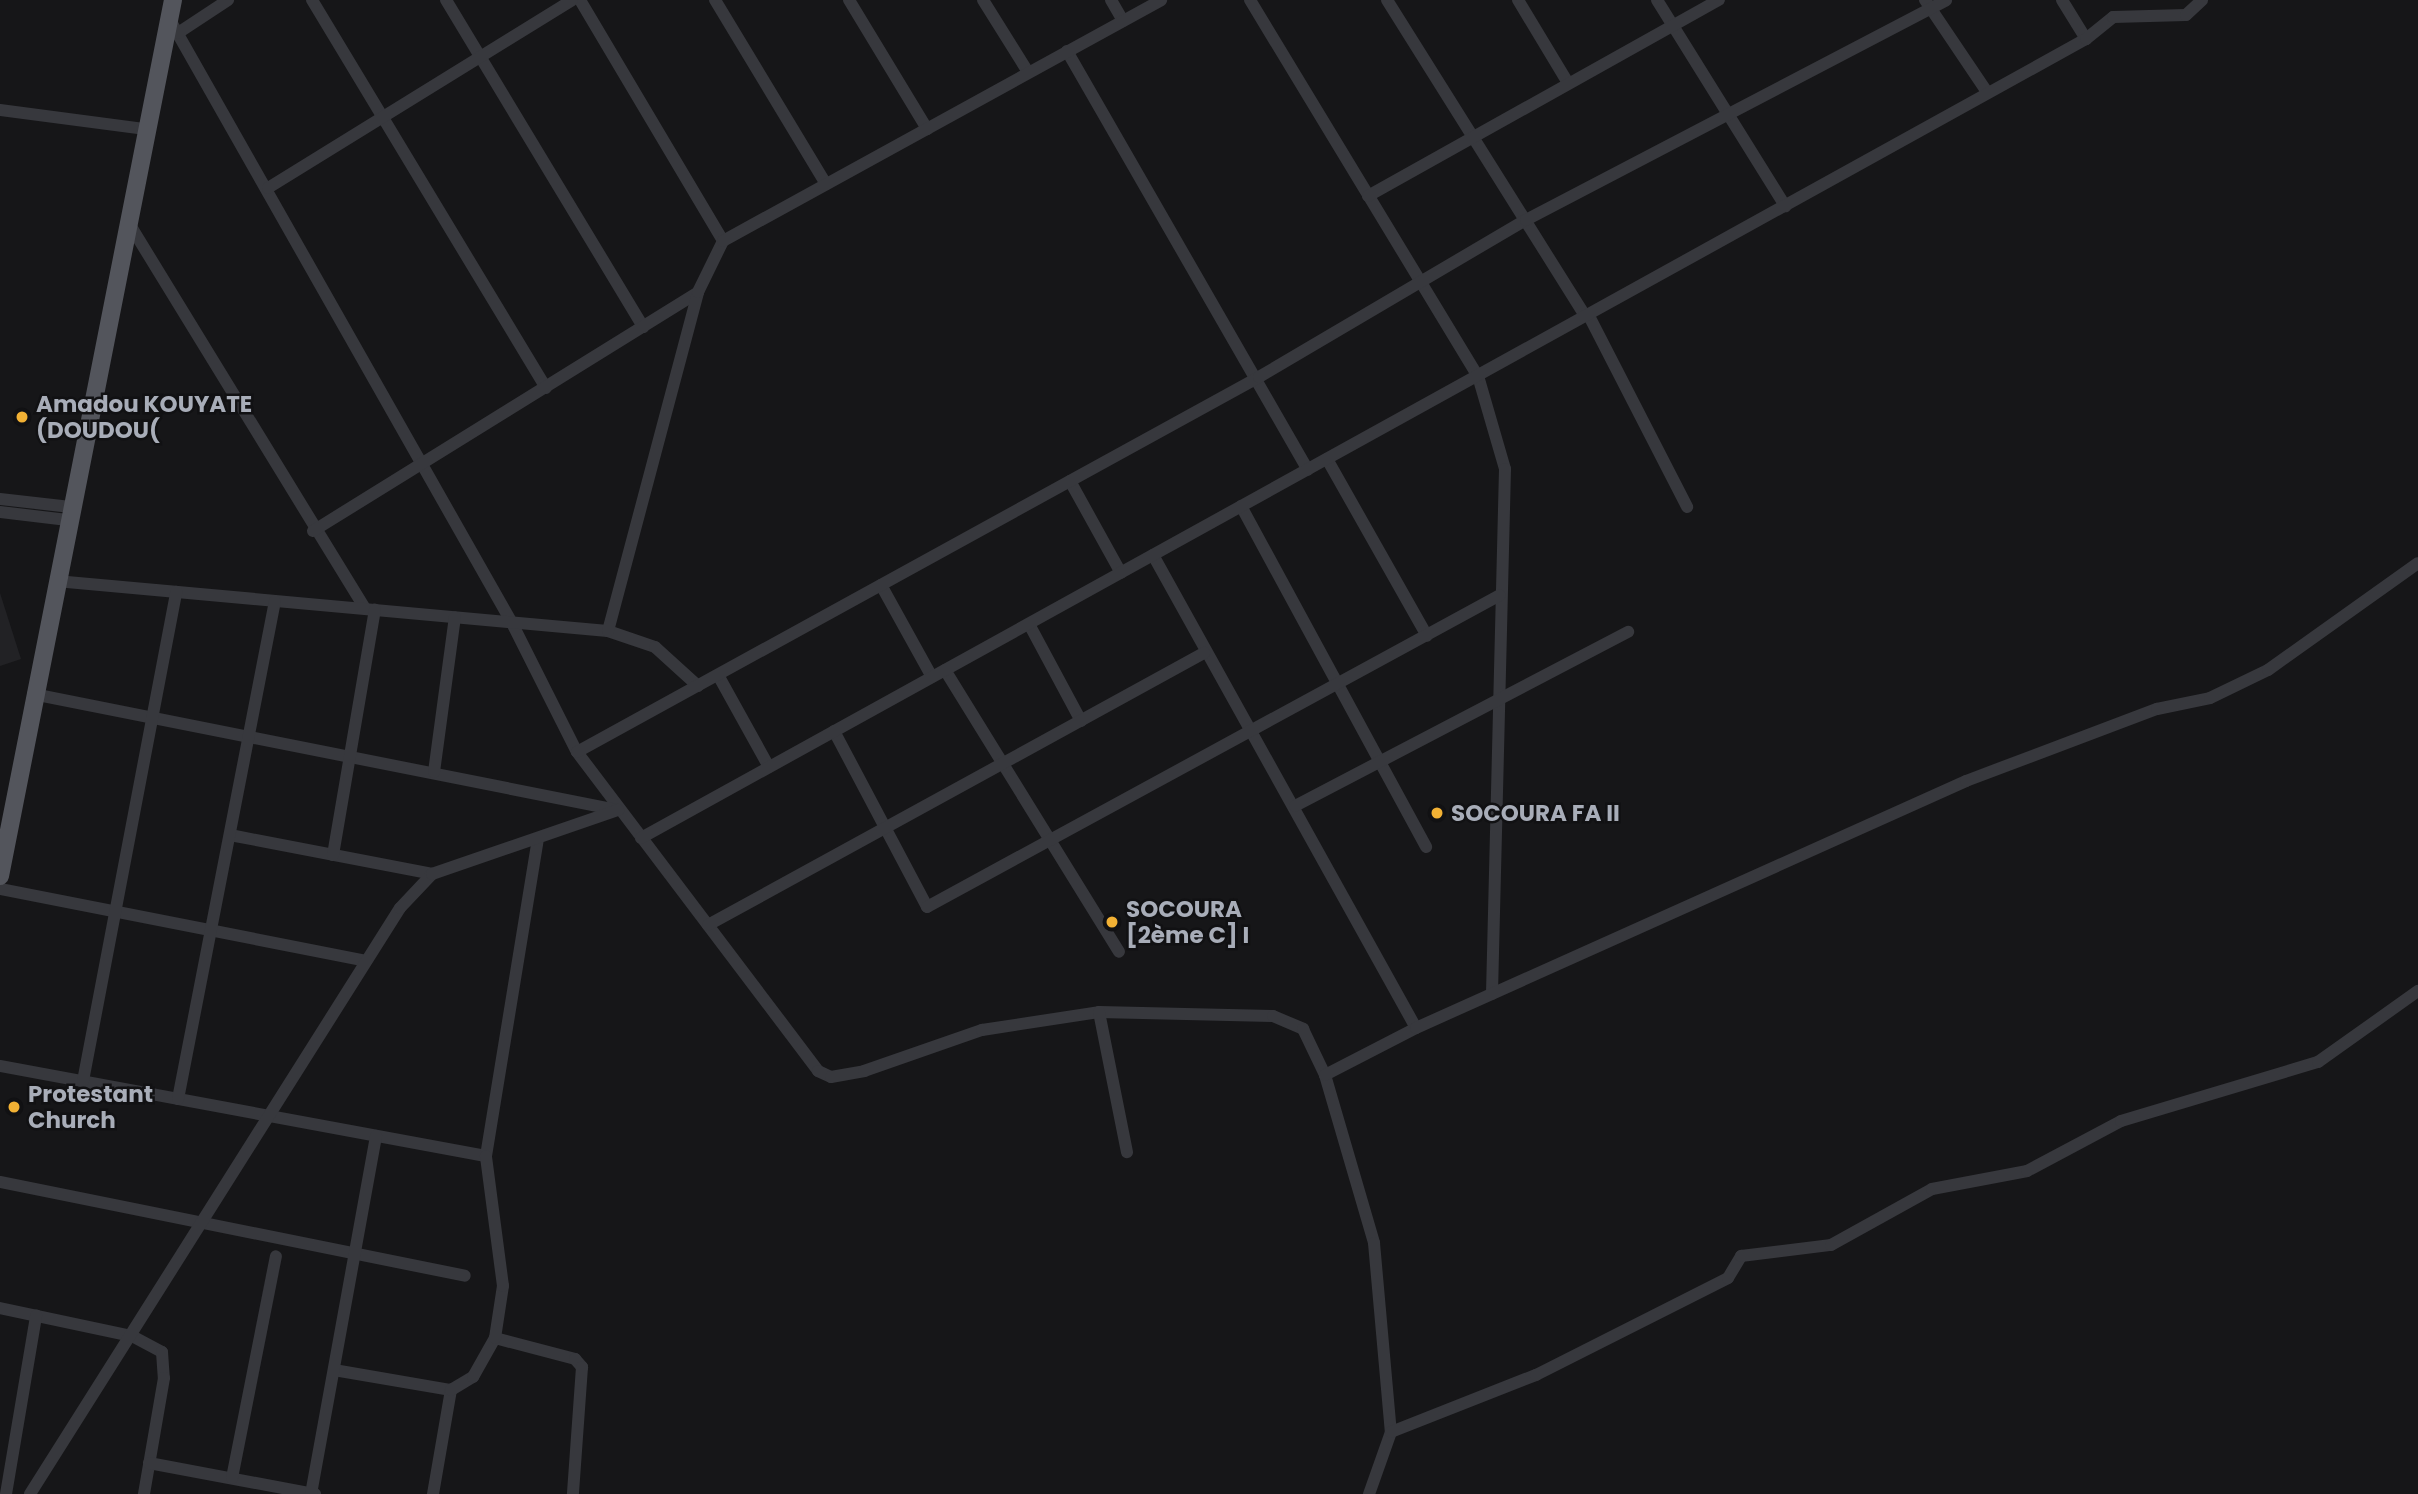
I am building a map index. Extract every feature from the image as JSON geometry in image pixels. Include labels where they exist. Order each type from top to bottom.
[{"type":"main road","points":[[0,876],[33,694],[130,225],[144,129],[174,26],[173,0]]},
{"type":"street","points":[[228,0],[174,26],[512,623],[577,752],[618,810],[818,1071],[831,1077],[905,1060],[982,1030],[1099,1012],[1293,1020],[1313,1044],[1325,1075],[1374,1243],[1391,1432],[1369,1494]]},
{"type":"street","points":[[312,0],[546,388]]},
{"type":"street","points":[[446,0],[643,327]]},
{"type":"street","points":[[268,188],[572,0]]},
{"type":"street","points":[[580,0],[723,241]]},
{"type":"street","points":[[715,0],[826,184]]},
{"type":"street","points":[[849,0],[927,129]]},
{"type":"street","points":[[983,0],[1028,72]]},
{"type":"street","points":[[1111,0],[1124,21]]},
{"type":"street","points":[[608,631],[698,292],[723,241],[1161,0]]},
{"type":"street","points":[[1250,0],[1478,376],[1505,469],[1497,697],[1492,994]]},
{"type":"street","points":[[1387,0],[1586,315],[1687,507]]},
{"type":"street","points":[[1518,0],[1568,83]]},
{"type":"street","points":[[1657,0],[1785,206]]},
{"type":"street","points":[[1368,196],[1719,0]]},
{"type":"street","points":[[577,752],[1259,377],[1419,280],[1526,220],[1728,114],[1928,4],[1946,0]]},
{"type":"street","points":[[2062,0],[2086,39]]},
{"type":"street","points":[[641,838],[2086,39],[2113,17],[2186,15],[2202,0]]},
{"type":"street","points":[[1928,4],[1987,92]]},
{"type":"street","points":[[1067,51],[1184,264],[1259,377],[1308,470]]},
{"type":"street","points":[[0,110],[144,129]]},
{"type":"street","points":[[130,225],[313,531],[370,610],[352,756],[333,855]]},
{"type":"street","points":[[313,531],[698,292]]},
{"type":"street","points":[[1327,459],[1427,636]]},
{"type":"street","points":[[1070,481],[1121,573]]},
{"type":"street","points":[[0,499],[70,514]]},
{"type":"street","points":[[1241,506],[1426,847]]},
{"type":"street","points":[[0,512],[70,514]]},
{"type":"street","points":[[1153,555],[1204,653],[1253,731],[1416,1028]]},
{"type":"street","points":[[1325,1075],[1416,1028],[1966,781],[2157,709],[2210,698],[2268,670],[2418,564]]},
{"type":"street","points":[[56,581],[608,631],[655,647],[698,686]]},
{"type":"street","points":[[881,585],[932,677]]},
{"type":"street","points":[[83,1081],[176,592]]},
{"type":"street","points":[[834,732],[927,907],[1338,686],[1500,595]]},
{"type":"street","points":[[178,1099],[275,601]]},
{"type":"street","points":[[434,772],[455,617]]},
{"type":"street","points":[[1029,624],[1081,721]]},
{"type":"street","points":[[1295,806],[1380,763],[1497,697],[1628,632]]},
{"type":"street","points":[[708,925],[884,826],[1204,653]]},
{"type":"street","points":[[945,670],[999,766],[1119,952]]},
{"type":"street","points":[[718,675],[769,767]]},
{"type":"street","points":[[33,694],[618,810]]},
{"type":"street","points":[[230,835],[432,874],[618,810]]},
{"type":"street","points":[[334,1370],[451,1390],[473,1377],[495,1338],[503,1286],[485,1156],[538,838]]},
{"type":"street","points":[[30,1494],[204,1223],[366,961],[432,874]]},
{"type":"street","points":[[0,889],[366,961]]},
{"type":"street","points":[[1391,1432],[1548,1369],[1728,1278],[1741,1256],[1831,1245],[1931,1189],[2026,1171],[2121,1121],[2318,1062],[2418,991]]},
{"type":"street","points":[[1099,1012],[1127,1152]]},
{"type":"street","points":[[0,1066],[485,1156]]},
{"type":"street","points":[[149,1462],[312,1494],[376,1136]]},
{"type":"street","points":[[0,1182],[465,1276]]},
{"type":"street","points":[[232,1478],[276,1256]]},
{"type":"street","points":[[0,1308],[132,1336],[162,1352],[164,1378],[144,1494]]},
{"type":"street","points":[[6,1494],[36,1315]]},
{"type":"street","points":[[495,1338],[575,1359],[582,1367],[573,1494]]},
{"type":"street","points":[[433,1494],[451,1390]]},
{"type":"shaded area","points":[[0,593],[21,659],[0,666]]},
{"type":"place","name":"Amadou KOUYATE (DOUDOU(","points":[[22,417]]},
{"type":"place","name":"SOCOURA FA II","points":[[1437,813]]},
{"type":"place","name":"SOCOURA [2ème C] I","points":[[1112,922]]},
{"type":"place","name":"Protestant Church","points":[[14,1107]]}]
